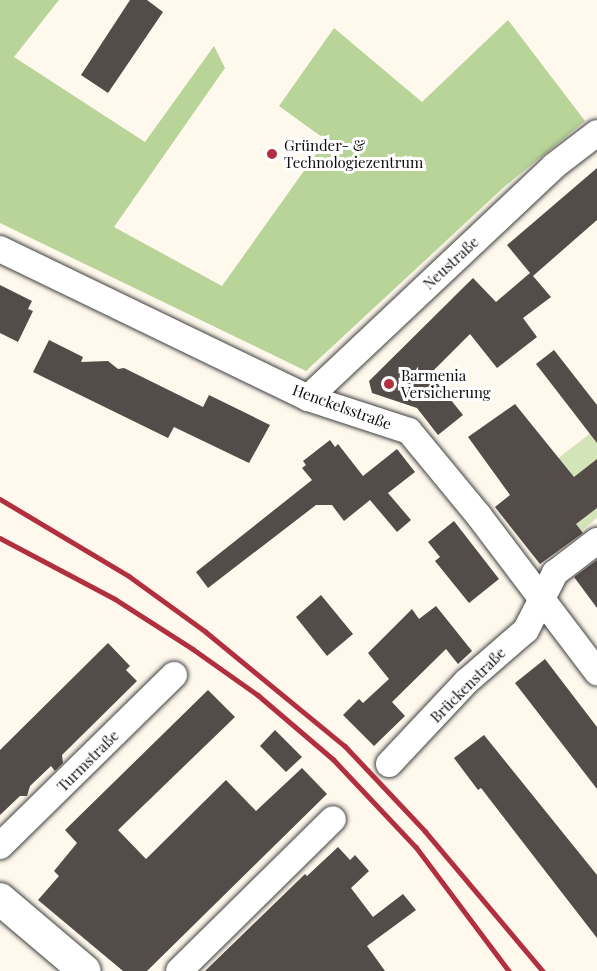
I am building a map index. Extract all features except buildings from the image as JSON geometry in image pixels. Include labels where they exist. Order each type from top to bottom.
[{"type":"street","name":"Neustraße","points":[[308,398],[525,193],[597,133]]},
{"type":"street","name":"Henckelsstraße","points":[[0,249],[308,398],[415,435],[597,672]]},
{"type":"street","name":"Brückenstraße","points":[[389,764],[466,682],[526,630],[542,603],[555,573],[597,541]]},
{"type":"street","name":"Turmstraße","points":[[0,846],[174,675]]},
{"type":"street","points":[[179,971],[333,819]]},
{"type":"street","points":[[0,899],[85,971]]},
{"type":"green space","name":"Gründer- & Technologiezentrum","points":[[0,0],[59,0],[14,57],[145,142],[214,46],[225,68],[114,227],[222,286],[326,140],[279,106],[334,28],[422,102],[508,20],[585,121],[504,187],[306,371],[0,223]]},
{"type":"green space","points":[[597,428],[597,518],[540,564],[495,507]]},
{"type":"railway","points":[[0,499],[129,576],[206,632],[345,746],[425,831],[543,971]]},
{"type":"railway","points":[[0,538],[115,599],[193,649],[258,695],[333,759],[416,847],[509,971]]},
{"type":"place","name":"Gründer- & Technologiezentrum","points":[[272,154]]},
{"type":"place","name":"Barmenia Versicherung","points":[[389,384]]}]
